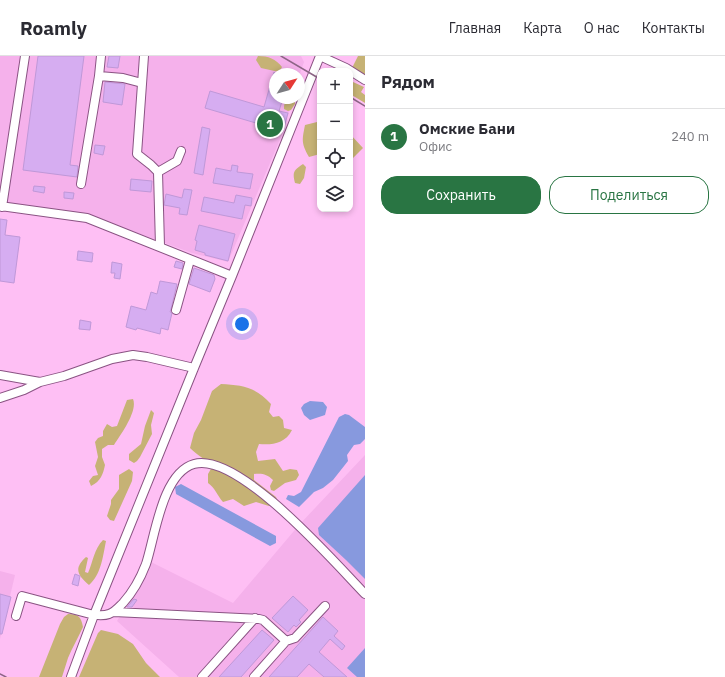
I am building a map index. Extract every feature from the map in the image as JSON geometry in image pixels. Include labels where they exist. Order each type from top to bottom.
[{"type":"street","points":[[25,56],[1,206],[87,218],[232,276]]},
{"type":"street","points":[[81,184],[93,107],[100,76],[101,56]]},
{"type":"street","points":[[144,56],[137,154],[158,172],[160,246]]},
{"type":"street","points":[[71,677],[94,615],[320,56],[346,68],[365,80]]},
{"type":"street","points":[[100,76],[123,78],[142,83]]},
{"type":"street","points":[[158,172],[177,161],[181,151]]},
{"type":"street","points":[[176,310],[190,260]]},
{"type":"street","points":[[0,398],[24,390],[40,382],[64,376],[112,359],[132,356],[147,357],[194,368]]},
{"type":"street","points":[[0,375],[40,382]]},
{"type":"street","points":[[114,612],[128,598],[146,564],[155,526],[170,486],[185,468],[193,464],[204,462],[220,467],[245,480],[265,496],[299,525],[365,594]]},
{"type":"street","points":[[16,616],[22,596],[94,615],[103,615],[114,612],[255,618],[263,620],[286,641]]},
{"type":"street","points":[[254,677],[286,641],[295,638],[325,606]]},
{"type":"street","points":[[202,677],[255,618]]},
{"type":"shaded area","points":[[0,56],[301,56],[304,62],[302,68],[269,68],[269,104],[291,104],[284,130],[228,262],[192,253],[94,217],[0,203]]},
{"type":"shaded area","points":[[258,56],[268,57],[282,67],[269,68],[269,70],[261,68],[256,60]]},
{"type":"shaded area","points":[[358,56],[365,56],[365,85],[353,78],[352,68]]},
{"type":"shaded area","points":[[353,82],[364,87],[361,92],[365,95],[365,103],[353,96]]},
{"type":"shaded area","points":[[295,104],[291,110],[288,111],[284,109],[284,105]]},
{"type":"shaded area","points":[[317,122],[317,155],[309,157],[303,141],[305,125]]},
{"type":"shaded area","points":[[353,137],[363,148],[353,158]]},
{"type":"shaded area","points":[[303,164],[306,167],[304,178],[300,184],[295,183],[294,172]]},
{"type":"shaded area","points":[[221,384],[242,386],[254,390],[271,404],[269,412],[273,417],[279,416],[283,420],[284,428],[292,430],[286,438],[278,443],[259,444],[256,452],[258,461],[275,459],[283,471],[290,469],[297,470],[299,475],[296,480],[285,483],[274,491],[271,490],[270,486],[273,480],[269,476],[264,474],[254,474],[254,480],[276,497],[280,506],[269,506],[256,502],[244,506],[233,499],[223,502],[208,483],[208,474],[212,467],[190,448],[194,433],[201,420],[212,391]]},
{"type":"shaded area","points":[[133,399],[133,410],[124,429],[114,445],[108,445],[102,449],[102,457],[105,465],[99,480],[91,486],[89,481],[93,476],[98,475],[95,466],[98,457],[95,442],[98,438],[103,436],[103,431],[107,424],[112,427],[117,426],[127,400]]},
{"type":"shaded area","points":[[151,410],[154,413],[151,425],[152,434],[140,457],[134,463],[129,460],[129,454],[141,444],[145,426]]},
{"type":"shaded area","points":[[365,455],[365,677],[179,677],[117,621],[151,562],[233,603],[299,525]]},
{"type":"shaded area","points":[[129,469],[133,472],[132,481],[114,521],[110,520],[107,516],[111,500],[119,489],[119,475]]},
{"type":"shaded area","points":[[103,540],[106,541],[101,565],[93,581],[89,585],[78,572],[78,568],[86,557],[88,558],[85,572],[88,573],[96,551]]},
{"type":"shaded area","points":[[0,571],[15,575],[0,639]]},
{"type":"shaded area","points":[[68,614],[77,615],[83,627],[68,658],[62,677],[39,677],[60,624],[64,617]]},
{"type":"shaded area","points":[[101,630],[118,634],[133,644],[146,663],[160,677],[79,677],[98,633]]},
{"type":"water","points":[[310,401],[323,402],[327,407],[325,415],[310,420],[304,415],[301,408],[304,404]]},
{"type":"water","points":[[345,414],[349,415],[365,427],[365,439],[360,444],[354,445],[347,455],[348,461],[333,480],[323,488],[314,492],[299,507],[286,499],[288,495],[294,496],[301,492],[339,417]]},
{"type":"water","points":[[365,475],[365,579],[319,535],[318,528]]},
{"type":"water","points":[[181,484],[276,536],[276,543],[270,546],[176,494],[175,487]]},
{"type":"water","points":[[365,648],[365,677],[357,677],[347,668]]},
{"type":"building","points":[[38,56],[84,56],[70,165],[78,166],[77,177],[23,170]]},
{"type":"building","points":[[109,56],[120,56],[118,68],[107,67]]},
{"type":"building","points":[[105,82],[125,84],[122,105],[103,102]]},
{"type":"building","points":[[269,90],[269,104],[281,104],[279,111],[288,113],[283,131],[205,108],[210,91],[264,107]]},
{"type":"building","points":[[202,127],[210,129],[203,175],[194,173]]},
{"type":"building","points":[[95,145],[105,146],[103,155],[94,153]]},
{"type":"building","points":[[232,165],[238,166],[237,172],[253,174],[250,189],[213,183],[216,168],[231,171]]},
{"type":"building","points":[[131,179],[152,181],[151,192],[130,190]]},
{"type":"building","points":[[34,186],[45,187],[44,193],[33,191]]},
{"type":"building","points":[[184,189],[192,190],[187,215],[179,214],[180,208],[164,205],[166,194],[182,198]]},
{"type":"building","points":[[64,192],[74,193],[73,199],[64,198]]},
{"type":"building","points":[[236,195],[252,198],[251,206],[245,205],[242,219],[201,211],[204,197],[234,203]]},
{"type":"building","points":[[0,219],[7,220],[5,235],[20,237],[14,283],[0,281]]},
{"type":"building","points":[[199,225],[235,234],[228,261],[205,255],[205,253],[195,250],[197,241],[195,240]]},
{"type":"building","points":[[78,251],[93,253],[92,262],[77,260]]},
{"type":"building","points":[[176,261],[183,263],[182,269],[174,267]]},
{"type":"building","points":[[112,262],[122,264],[120,279],[114,278],[115,273],[111,273]]},
{"type":"building","points":[[194,268],[214,275],[215,279],[210,292],[189,284]]},
{"type":"building","points":[[160,281],[177,284],[170,312],[172,313],[168,330],[161,328],[160,334],[137,328],[136,330],[126,327],[131,306],[146,310],[151,292],[157,294]]},
{"type":"building","points":[[80,320],[91,322],[90,330],[79,329]]},
{"type":"building","points":[[75,574],[80,576],[78,586],[72,584]]},
{"type":"building","points":[[0,594],[11,597],[2,634],[0,634]]},
{"type":"building","points":[[293,596],[308,610],[299,620],[301,622],[296,627],[294,625],[288,632],[272,618]]},
{"type":"building","points":[[134,599],[137,600],[132,607],[127,607]]},
{"type":"building","points":[[323,617],[338,631],[334,636],[345,646],[342,650],[330,639],[319,652],[347,677],[324,677],[309,664],[297,677],[269,677]]},
{"type":"building","points":[[262,630],[274,640],[241,677],[219,677]]},
{"type":"railway","points":[[281,56],[317,77]]},
{"type":"railway","points":[[353,99],[365,106]]},
{"type":"railway","points":[[0,674],[6,677]]},
{"type":"place","name":"Омские Бани","points":[[270,124]]}]
